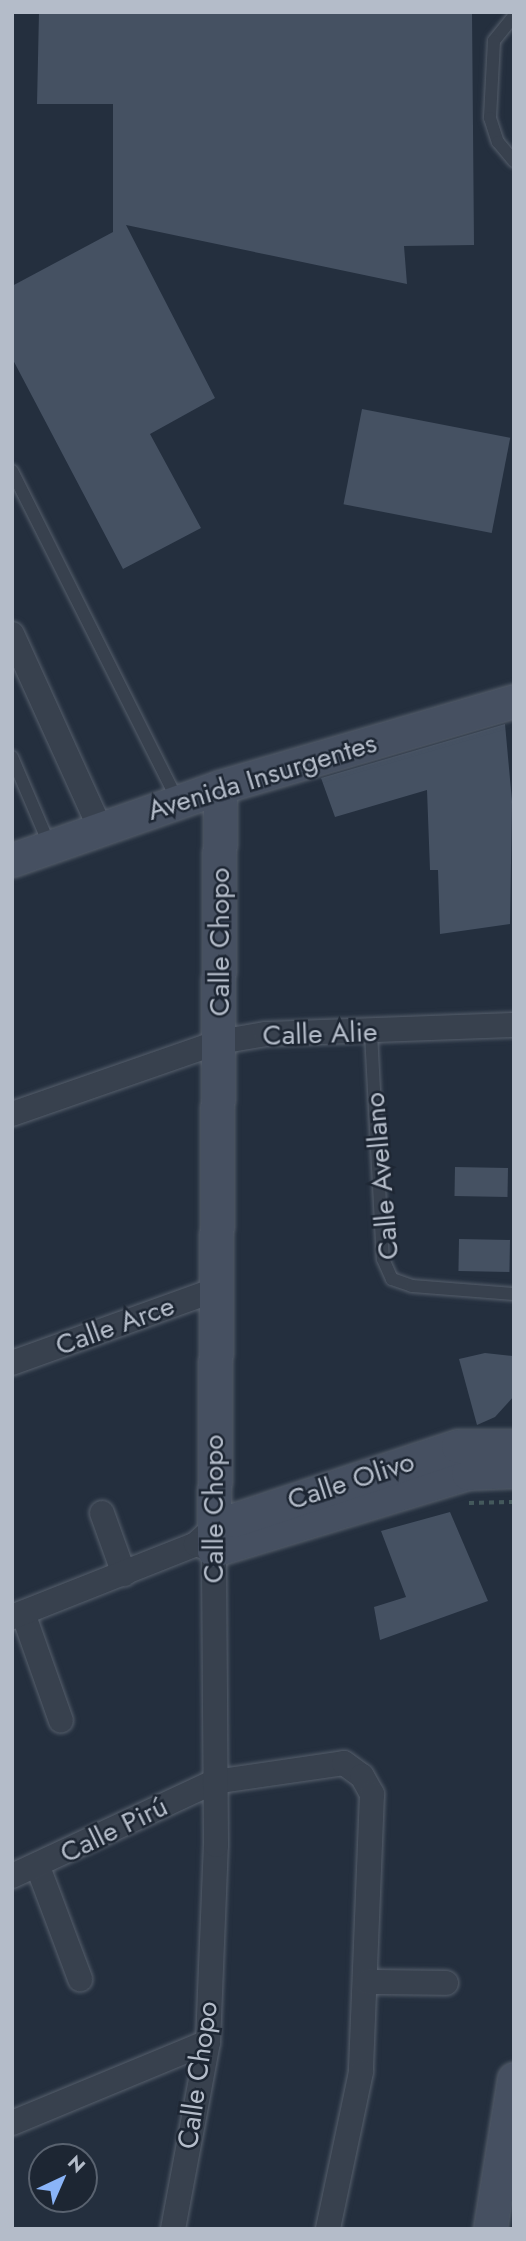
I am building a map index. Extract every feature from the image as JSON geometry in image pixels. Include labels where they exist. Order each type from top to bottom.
[{"type":"street","points":[[12,634],[100,828]]},
{"type":"street","name":"Avenida Insurgentes","points":[[12,860],[178,800],[514,701]]},
{"type":"street","name":"Calle Chopo","points":[[173,2229],[208,2042],[216,1845],[208,1540],[218,1289],[220,787]]},
{"type":"street","name":"Calle Alie","points":[[12,1114],[219,1042],[266,1034],[372,1033],[514,1025]]},
{"type":"street","name":"Calle Arce","points":[[12,1363],[218,1289]]},
{"type":"street","name":"Calle Olivo","points":[[18,1615],[458,1446],[514,1446]]},
{"type":"street","name":"Calle Olivo","points":[[208,1540],[468,1473],[514,1471]]},
{"type":"street","points":[[102,1513],[124,1574]]},
{"type":"street","points":[[18,1615],[61,1721]]},
{"type":"street","name":"Calle Pirú","points":[[12,1876],[38,1867],[214,1782],[344,1763],[362,1776],[372,1794],[367,1982],[361,2072],[328,2229]]},
{"type":"street","points":[[38,1867],[80,1979]]},
{"type":"street","points":[[367,1982],[446,1983]]},
{"type":"street","points":[[12,2123],[208,2042]]},
{"type":"street","points":[[490,2229],[514,2079]]},
{"type":"lane","points":[[514,16],[494,41],[491,118],[498,142],[514,161]]},
{"type":"lane","points":[[12,471],[178,800]]},
{"type":"lane","points":[[12,757],[50,846]]},
{"type":"lane","name":"Calle Avellano","points":[[372,1033],[383,1259],[392,1279],[412,1286],[514,1294]]},
{"type":"path","points":[[486,1503],[514,1502]]},
{"type":"building","points":[[39,12],[472,12],[474,245],[404,246],[407,284],[126,225],[215,398],[150,434],[201,528],[123,569],[12,358],[12,286],[113,232],[113,104],[37,104]]},
{"type":"building","points":[[362,409],[510,438],[492,533],[343,504]]},
{"type":"building","points":[[505,724],[512,801],[510,924],[440,934],[438,870],[430,870],[427,790],[335,817],[321,778]]},
{"type":"building","points":[[455,1167],[508,1168],[507,1197],[454,1196]]},
{"type":"building","points":[[459,1239],[510,1240],[509,1272],[458,1271]]},
{"type":"building","points":[[485,1353],[513,1356],[514,1396],[495,1417],[477,1425],[459,1359]]},
{"type":"building","points":[[450,1512],[488,1601],[380,1640],[374,1607],[406,1597],[381,1531]]}]
